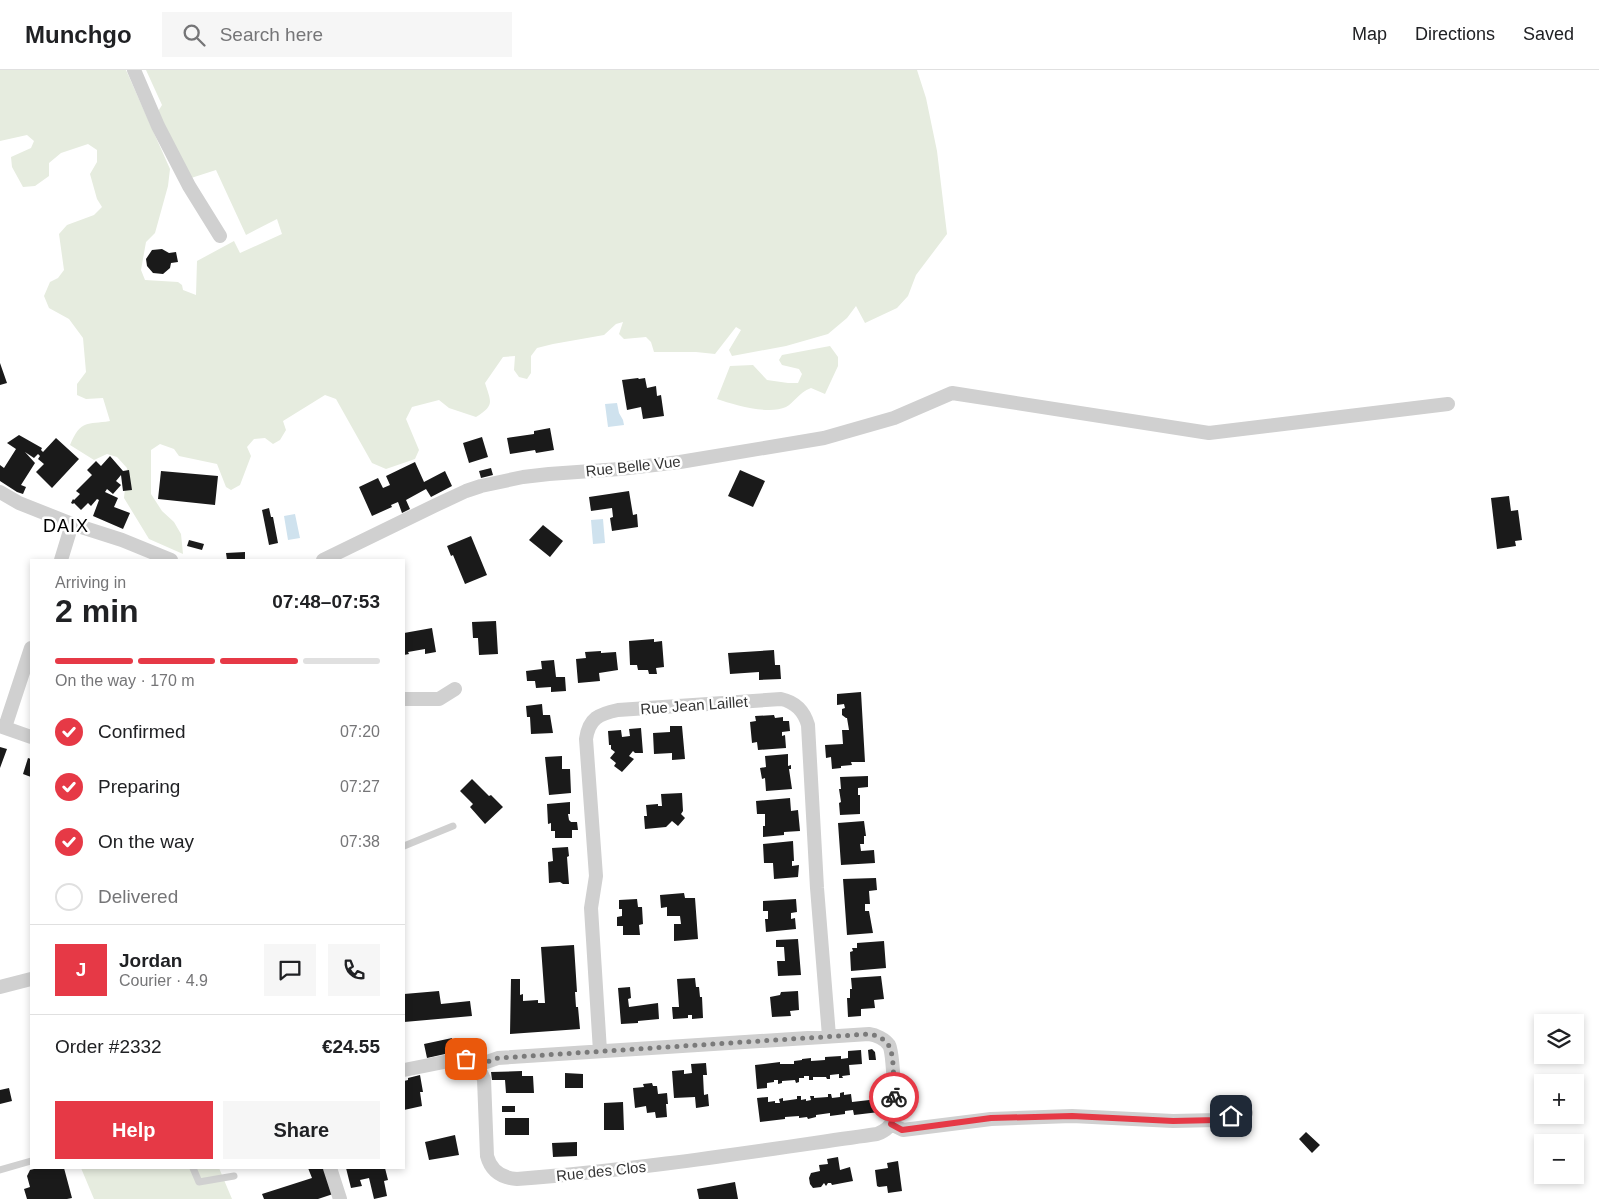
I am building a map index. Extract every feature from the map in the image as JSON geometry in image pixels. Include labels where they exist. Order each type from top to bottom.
[{"type":"street","points":[[134,70],[189,186],[220,236]]},
{"type":"street","name":"Rue Belle Vue","points":[[325,559],[466,490],[481,486],[523,477],[680,462],[824,438],[894,418],[952,393],[1209,433],[1448,404]]},
{"type":"street","points":[[0,492],[19,503],[169,559]]},
{"type":"street","points":[[61,559],[72,524]]},
{"type":"street","points":[[30,651],[2,726],[30,737]]},
{"type":"street","points":[[405,699],[438,699],[455,690]]},
{"type":"street","name":"Rue Jean Laillet","points":[[600,1051],[591,908],[596,876],[586,739],[587,729],[598,716],[618,710],[781,699],[789,701],[804,713],[808,725],[817,888],[829,1036]]},
{"type":"street","points":[[0,987],[30,979]]},
{"type":"street","points":[[405,1070],[459,1058],[466,1059],[478,1067],[481,1064],[498,1058],[869,1034],[882,1038],[889,1045],[892,1056],[895,1113],[891,1124],[902,1130],[991,1118],[1072,1116],[1173,1121],[1217,1120],[1246,1113]]},
{"type":"street","name":"Rue des Clos","points":[[478,1067],[484,1079],[487,1156],[489,1164],[493,1170],[508,1178],[587,1174],[755,1152],[877,1134],[883,1132],[891,1124]]},
{"type":"street","points":[[330,1169],[340,1199]]},
{"type":"lane","points":[[405,846],[453,826]]},
{"type":"lane","points":[[0,1170],[30,1161]]},
{"type":"lane","points":[[193,1169],[199,1182],[234,1176]]},
{"type":"shaded area","points":[[0,70],[126,70],[170,169],[168,186],[155,233],[146,242],[141,270],[145,280],[178,282],[182,285],[183,290],[196,295],[197,261],[234,241],[240,253],[282,234],[277,219],[246,235],[216,170],[188,179],[157,113],[162,105],[146,70],[917,70],[926,98],[937,151],[947,234],[916,275],[908,296],[897,308],[865,323],[856,306],[847,318],[828,334],[786,346],[732,356],[729,350],[741,330],[736,327],[715,354],[654,352],[651,342],[646,337],[624,339],[619,334],[623,322],[616,324],[604,335],[537,348],[531,356],[531,373],[527,379],[519,377],[514,370],[515,356],[503,357],[485,383],[490,399],[489,406],[476,417],[449,408],[439,400],[412,407],[406,419],[419,450],[415,459],[386,469],[372,463],[336,399],[325,395],[283,421],[286,430],[280,440],[273,444],[265,438],[254,439],[247,447],[251,456],[240,485],[231,490],[226,487],[217,464],[179,456],[174,449],[160,444],[151,450],[151,494],[162,511],[174,522],[181,534],[183,554],[149,539],[124,498],[127,468],[117,457],[107,454],[94,460],[70,445],[81,427],[90,423],[110,421],[103,398],[86,399],[77,395],[77,384],[86,372],[83,338],[69,319],[49,308],[44,296],[50,282],[58,278],[64,270],[59,234],[67,225],[94,215],[102,207],[97,199],[90,174],[97,162],[97,150],[88,144],[61,153],[49,163],[49,176],[35,186],[23,187],[12,167],[11,157],[31,148],[34,141],[27,135],[0,141]]},
{"type":"shaded area","points":[[830,346],[838,357],[838,366],[825,394],[811,388],[786,407],[770,410],[761,410],[717,399],[730,366],[753,365],[767,380],[798,383],[802,374],[799,369],[782,365],[779,360],[782,355]]},
{"type":"shaded area","points":[[81,1169],[219,1169],[232,1199],[94,1199]]},
{"type":"water","points":[[617,403],[624,425],[608,427],[605,404]]},
{"type":"water","points":[[295,514],[300,538],[288,540],[284,516]]},
{"type":"water","points":[[603,519],[605,543],[593,544],[591,520]]},
{"type":"building","points":[[162,249],[169,253],[176,252],[178,262],[171,263],[170,268],[163,274],[153,273],[147,266],[146,259],[152,250]]},
{"type":"building","points":[[0,363],[7,383],[0,385]]},
{"type":"building","points":[[645,378],[647,388],[656,386],[657,396],[661,395],[664,416],[643,419],[641,407],[627,410],[622,380]]},
{"type":"building","points":[[550,428],[554,450],[536,453],[535,450],[510,454],[507,438],[534,434],[534,431]]},
{"type":"building","points":[[19,435],[42,448],[43,452],[56,438],[79,459],[52,488],[36,472],[44,464],[38,459],[40,456],[38,454],[34,458],[25,452],[35,463],[21,485],[26,487],[23,494],[17,492],[0,481],[0,465],[4,468],[16,449],[7,443]]},
{"type":"building","points":[[482,437],[488,457],[469,463],[463,443]]},
{"type":"building","points":[[110,456],[123,471],[129,470],[132,490],[123,491],[121,475],[116,481],[121,485],[113,494],[107,489],[105,492],[118,498],[114,507],[130,513],[123,529],[93,516],[99,500],[97,499],[91,506],[88,503],[81,510],[74,503],[71,503],[80,494],[76,491],[92,475],[87,470],[96,461],[101,466]]},
{"type":"building","points":[[415,462],[424,482],[445,471],[452,486],[431,497],[426,489],[406,500],[410,509],[402,513],[398,502],[391,505],[392,507],[372,516],[359,487],[378,478],[383,488],[390,485],[386,476]]},
{"type":"building","points":[[491,468],[493,475],[481,478],[479,471]]},
{"type":"building","points":[[740,470],[765,481],[753,507],[728,496]]},
{"type":"building","points":[[161,471],[218,476],[215,505],[158,499]]},
{"type":"building","points":[[629,491],[633,515],[637,514],[638,527],[612,531],[610,518],[613,517],[612,508],[591,511],[589,497]]},
{"type":"building","points":[[1509,496],[1511,511],[1518,510],[1522,540],[1515,541],[1516,546],[1497,549],[1491,498]]},
{"type":"building","points":[[269,508],[271,517],[273,517],[278,543],[269,545],[262,510]]},
{"type":"building","points":[[543,525],[563,541],[550,557],[529,540]]},
{"type":"building","points":[[471,536],[487,575],[465,584],[453,555],[451,556],[447,546]]},
{"type":"building","points":[[189,540],[204,544],[202,550],[187,546]]},
{"type":"building","points":[[245,552],[245,559],[227,559],[226,553]]},
{"type":"building","points":[[496,621],[498,654],[479,655],[478,638],[473,638],[472,622]]},
{"type":"building","points":[[432,628],[436,652],[425,654],[425,649],[408,652],[409,654],[405,655],[405,633]]},
{"type":"building","points":[[654,639],[654,642],[662,641],[664,667],[656,668],[657,674],[649,674],[648,670],[638,670],[637,665],[630,665],[629,641]]},
{"type":"building","points":[[774,650],[775,665],[780,665],[781,679],[759,680],[759,672],[730,674],[728,653]]},
{"type":"building","points":[[601,651],[601,653],[616,652],[618,670],[599,673],[600,681],[578,683],[576,659],[586,658],[585,652]]},
{"type":"building","points":[[554,660],[556,677],[565,677],[566,691],[551,692],[551,687],[536,688],[535,681],[527,681],[526,671],[542,669],[541,661]]},
{"type":"building","points":[[861,692],[865,762],[851,762],[852,765],[832,769],[831,757],[826,758],[825,745],[843,744],[842,730],[849,730],[847,718],[842,715],[842,709],[845,708],[844,704],[837,705],[837,694]]},
{"type":"building","points":[[542,704],[543,715],[550,715],[553,733],[531,734],[530,717],[527,717],[526,706]]},
{"type":"building","points":[[774,715],[775,718],[783,717],[783,721],[789,721],[790,731],[782,732],[782,736],[785,735],[786,748],[758,750],[757,742],[752,743],[750,722],[756,721],[755,716]]},
{"type":"building","points":[[670,726],[682,726],[685,759],[672,760],[672,753],[654,754],[653,733],[670,732]]},
{"type":"building","points":[[641,728],[643,753],[635,753],[633,751],[629,756],[634,759],[622,772],[614,766],[616,763],[610,758],[615,752],[611,749],[611,745],[609,745],[608,731],[621,730],[622,737],[630,736],[629,729]]},
{"type":"building","points":[[0,747],[7,749],[0,768]]},
{"type":"building","points":[[788,754],[788,766],[791,765],[791,769],[789,769],[792,789],[766,791],[765,778],[762,779],[760,768],[766,767],[765,756]]},
{"type":"building","points":[[562,756],[562,769],[570,769],[571,793],[549,795],[545,757]]},
{"type":"building","points":[[28,758],[30,759],[30,777],[23,774]]},
{"type":"building","points":[[868,776],[868,787],[858,788],[860,814],[840,815],[840,777]]},
{"type":"building","points":[[472,779],[503,807],[485,824],[470,807],[473,804],[460,791]]},
{"type":"building","points":[[682,793],[683,811],[681,814],[685,818],[678,826],[672,821],[666,827],[645,829],[644,816],[647,816],[646,805],[658,804],[658,806],[662,806],[661,794]]},
{"type":"building","points":[[790,798],[791,811],[798,810],[800,831],[784,832],[784,835],[763,837],[765,814],[757,814],[756,801]]},
{"type":"building","points":[[570,802],[569,820],[577,822],[578,830],[572,830],[572,838],[555,838],[555,831],[551,831],[551,823],[548,824],[547,804]]},
{"type":"building","points":[[864,821],[866,836],[864,836],[864,844],[860,844],[861,851],[874,850],[875,863],[841,865],[838,823]]},
{"type":"building","points":[[793,841],[794,861],[792,861],[792,866],[799,865],[798,877],[774,879],[773,863],[764,863],[763,844]]},
{"type":"building","points":[[568,847],[569,884],[560,882],[549,883],[548,862],[553,861],[552,848]]},
{"type":"building","points":[[876,878],[877,890],[869,891],[870,904],[865,904],[865,911],[869,911],[873,933],[847,935],[843,879]]},
{"type":"building","points":[[684,893],[685,898],[695,898],[698,939],[674,941],[674,924],[681,924],[680,916],[667,916],[667,907],[661,908],[660,895]]},
{"type":"building","points":[[637,899],[638,907],[642,907],[643,924],[639,925],[640,935],[623,935],[623,926],[617,926],[617,917],[622,916],[622,909],[619,909],[619,900]]},
{"type":"building","points":[[796,899],[797,912],[791,913],[791,919],[795,918],[796,929],[766,932],[765,919],[768,919],[768,911],[763,911],[763,901]]},
{"type":"building","points":[[798,939],[801,975],[778,976],[777,961],[785,961],[784,947],[776,947],[776,940]]},
{"type":"building","points":[[884,941],[886,968],[851,971],[850,952],[853,951],[852,948],[857,948],[857,943]]},
{"type":"building","points":[[574,945],[576,1007],[578,1007],[580,1029],[510,1034],[511,979],[520,979],[520,995],[523,994],[523,1001],[538,1000],[538,1003],[545,1003],[541,947]]},
{"type":"building","points":[[881,976],[884,999],[874,1000],[875,1008],[861,1009],[861,1016],[848,1017],[847,998],[850,998],[850,989],[852,989],[851,978]]},
{"type":"building","points":[[695,978],[696,987],[699,987],[700,997],[702,997],[703,1018],[692,1019],[692,1015],[688,1015],[688,1018],[673,1019],[672,1007],[679,1007],[677,979]]},
{"type":"building","points":[[630,987],[631,998],[628,999],[629,1007],[658,1003],[659,1019],[621,1024],[618,988]]},
{"type":"building","points":[[439,991],[441,1004],[470,1001],[472,1016],[405,1022],[405,994]]},
{"type":"building","points":[[798,991],[799,1010],[790,1011],[791,1016],[772,1017],[770,997],[780,995],[781,992]]},
{"type":"building","points":[[452,1038],[454,1052],[427,1058],[424,1044]]},
{"type":"building","points":[[872,1049],[875,1052],[876,1060],[869,1060],[868,1050]]},
{"type":"building","points":[[861,1050],[862,1064],[849,1065],[850,1075],[842,1076],[843,1078],[839,1078],[839,1074],[830,1075],[830,1079],[826,1077],[813,1077],[813,1080],[809,1080],[809,1076],[804,1076],[804,1078],[799,1078],[799,1082],[796,1083],[795,1080],[782,1081],[782,1083],[778,1084],[778,1080],[774,1080],[774,1082],[767,1083],[767,1088],[757,1089],[755,1065],[780,1062],[780,1064],[794,1064],[794,1061],[802,1059],[811,1058],[811,1061],[825,1060],[825,1057],[841,1056],[841,1059],[848,1058],[848,1051]]},
{"type":"building","points":[[706,1063],[707,1075],[703,1075],[704,1095],[708,1094],[709,1106],[696,1108],[695,1097],[674,1098],[672,1071],[684,1070],[684,1074],[692,1073],[691,1064]]},
{"type":"building","points":[[522,1071],[522,1076],[533,1076],[534,1093],[506,1093],[505,1080],[492,1080],[491,1072]]},
{"type":"building","points":[[565,1073],[583,1074],[583,1088],[565,1088]]},
{"type":"building","points":[[420,1075],[423,1092],[420,1092],[422,1106],[405,1110],[405,1081]]},
{"type":"building","points":[[652,1083],[653,1086],[657,1086],[658,1094],[667,1093],[667,1117],[656,1118],[655,1112],[647,1113],[646,1106],[635,1108],[633,1088],[644,1087],[643,1084]]},
{"type":"building","points":[[9,1088],[12,1101],[0,1104],[0,1090]]},
{"type":"building","points":[[844,1092],[844,1095],[851,1094],[852,1102],[878,1099],[879,1112],[854,1115],[853,1110],[845,1111],[845,1114],[830,1116],[830,1113],[816,1115],[816,1117],[808,1119],[807,1117],[799,1118],[799,1116],[760,1122],[757,1098],[768,1097],[768,1102],[775,1101],[775,1103],[780,1103],[779,1099],[783,1098],[783,1101],[797,1099],[797,1096],[801,1096],[801,1100],[806,1099],[806,1101],[811,1100],[810,1096],[814,1096],[814,1098],[828,1097],[828,1094],[831,1094],[832,1098],[840,1097],[840,1093]]},
{"type":"building","points":[[623,1102],[624,1130],[604,1130],[604,1103]]},
{"type":"building","points":[[502,1106],[515,1106],[515,1112],[502,1112]]},
{"type":"building","points":[[505,1118],[529,1118],[529,1135],[505,1135]]},
{"type":"building","points":[[1306,1132],[1320,1145],[1312,1153],[1299,1139]]},
{"type":"building","points":[[455,1135],[459,1155],[429,1160],[425,1142]]},
{"type":"building","points":[[577,1142],[577,1156],[553,1157],[552,1143]]},
{"type":"building","points":[[838,1157],[840,1170],[850,1167],[853,1181],[832,1185],[828,1183],[826,1186],[824,1183],[821,1187],[813,1188],[809,1178],[811,1173],[820,1171],[819,1165],[828,1164],[827,1159]]},
{"type":"building","points":[[898,1161],[902,1191],[888,1193],[887,1186],[877,1186],[875,1170],[888,1168],[887,1163]]},
{"type":"building","points":[[64,1169],[72,1198],[27,1199],[24,1189],[30,1187],[27,1176],[30,1170]]},
{"type":"building","points":[[308,1169],[325,1169],[333,1194],[318,1199],[264,1199],[262,1194],[312,1178]]},
{"type":"building","points":[[346,1169],[385,1169],[388,1180],[384,1181],[387,1196],[374,1199],[369,1178],[360,1180],[362,1186],[351,1188]]},
{"type":"building","points":[[735,1182],[738,1199],[699,1199],[697,1189]]},
{"type":"way so far","points":[[466,1059],[478,1067],[481,1064],[498,1058],[869,1034],[882,1038],[889,1045],[892,1056],[894,1097]]},
{"type":"district","name":"DAIX","points":[[66,526]]},
{"type":"route","points":[[894,1097],[895,1113],[891,1124],[902,1130],[991,1118],[1072,1116],[1173,1121],[1217,1120],[1231,1116]]}]
